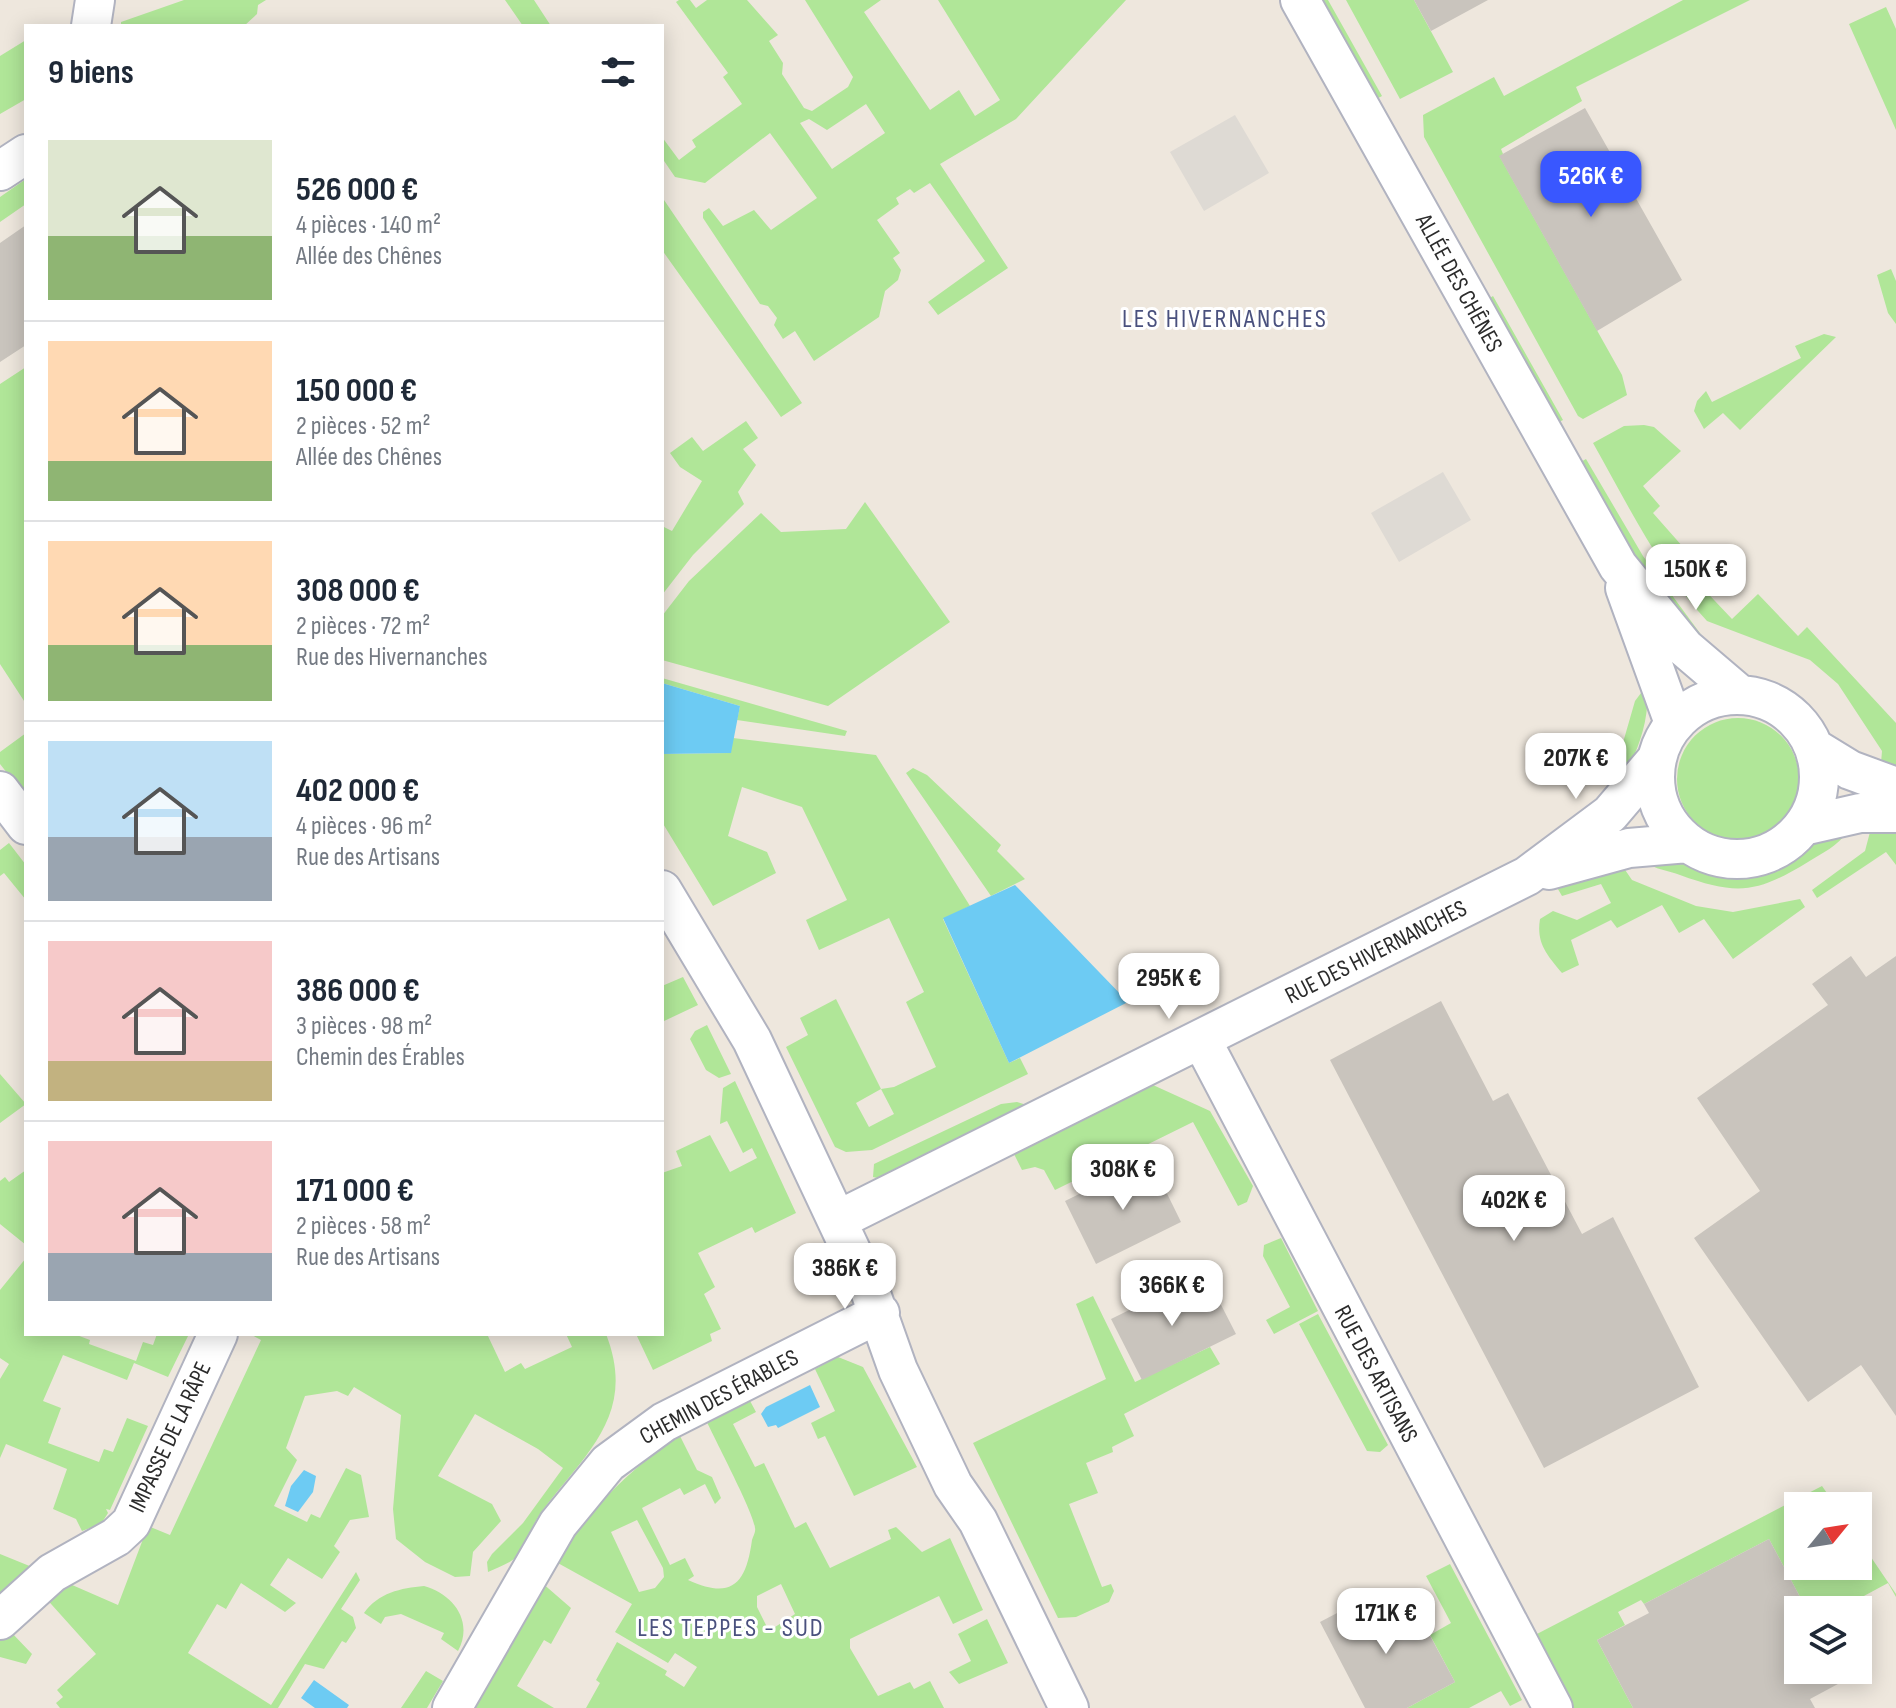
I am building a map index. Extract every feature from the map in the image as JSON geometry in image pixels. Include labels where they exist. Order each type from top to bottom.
[{"type":"street","points":[[91,24],[95,0]]},
{"type":"street","name":"ALLÉE DES CHÊNES","points":[[1300,0],[1618,566],[1685,648],[1739,694]]},
{"type":"street","points":[[0,171],[24,155]]},
{"type":"street","name":"ALLÉE DES CHÊNES","points":[[1618,566],[1658,686],[1674,723]]},
{"type":"street","points":[[1739,694],[1763,699],[1785,710],[1802,727],[1814,748],[1819,789],[1803,826],[1779,847],[1749,859],[1707,854],[1688,843],[1664,815],[1654,779],[1656,760],[1674,723],[1693,707],[1715,697],[1739,694]]},
{"type":"street","points":[[1814,748],[1850,770],[1896,787]]},
{"type":"street","name":"RUE DES HIVERNANCHES","points":[[838,1220],[1527,876],[1610,814],[1656,760]]},
{"type":"street","points":[[0,791],[24,822]]},
{"type":"street","points":[[1803,826],[1860,813],[1896,813]]},
{"type":"street","name":"RUE DES HIVERNANCHES","points":[[1527,876],[1629,848],[1688,843]]},
{"type":"street","points":[[664,893],[752,1040],[880,1313],[903,1381],[953,1485],[978,1521],[1069,1708]]},
{"type":"street","name":"RUE DES ARTISANS","points":[[1201,1039],[1553,1708]]},
{"type":"street","name":"CHEMIN DES ÉRABLES","points":[[452,1708],[558,1524],[608,1463],[664,1422],[880,1313]]},
{"type":"street","name":"IMPASSE DE LA RÂPE","points":[[0,1620],[52,1573],[116,1537],[131,1523],[217,1336]]},
{"type":"green space","points":[[184,0],[266,0],[258,5],[257,14],[246,24],[121,22]]},
{"type":"green space","points":[[505,0],[534,0],[550,24],[522,24]]},
{"type":"green space","points":[[690,0],[696,8],[707,0],[747,0],[778,35],[769,41],[783,63],[782,74],[804,108],[812,111],[848,87],[853,77],[805,0],[881,0],[864,12],[930,110],[959,90],[975,116],[1000,100],[938,0],[1126,0],[1016,119],[940,164],[1008,268],[938,315],[928,302],[985,261],[930,183],[914,193],[910,189],[896,198],[899,204],[877,220],[900,253],[893,258],[901,270],[898,280],[885,291],[879,317],[814,361],[795,331],[783,339],[774,325],[777,318],[768,306],[760,304],[703,218],[703,212],[709,208],[723,226],[754,210],[771,230],[817,198],[770,133],[705,183],[675,177],[664,161],[664,140],[679,160],[696,147],[692,140],[742,104],[723,77],[728,73],[676,2]],"holes":[[[866,104],[885,133],[832,169],[800,123],[809,119],[827,130]]]},
{"type":"green space","points":[[1315,0],[1328,0],[1382,96],[1371,102]]},
{"type":"green space","points":[[1346,0],[1414,0],[1453,72],[1400,99]]},
{"type":"green space","points":[[1683,0],[1750,0],[1576,87],[1582,101],[1501,149],[1503,154],[1500,157],[1622,375],[1627,395],[1583,419],[1578,416],[1424,137],[1423,115],[1494,77],[1504,96]]},
{"type":"green space","points":[[1886,7],[1896,29],[1896,130],[1849,24]]},
{"type":"green space","points":[[24,41],[24,100],[0,114],[0,56]]},
{"type":"green space","points":[[24,180],[24,205],[0,222],[0,197]]},
{"type":"green space","points":[[664,200],[802,403],[781,417],[664,253]]},
{"type":"green space","points":[[1891,269],[1896,281],[1896,324],[1888,313],[1877,275]]},
{"type":"green space","points":[[1493,296],[1563,420],[1555,424],[1485,301]]},
{"type":"green space","points":[[1824,334],[1836,337],[1740,430],[1723,413],[1704,429],[1694,411],[1697,401],[1706,391],[1712,402],[1801,358],[1795,346]]},
{"type":"green space","points":[[24,368],[24,701],[0,664],[0,384]]},
{"type":"green space","points":[[746,421],[758,438],[743,449],[756,465],[738,492],[744,504],[693,555],[664,592],[664,527],[672,531],[702,481],[680,467],[670,453],[692,437],[703,451]]},
{"type":"green space","points":[[1624,426],[1654,427],[1681,451],[1643,486],[1660,506],[1653,513],[1706,573],[1697,582],[1732,619],[1758,594],[1798,636],[1807,627],[1896,723],[1896,767],[1881,763],[1882,751],[1838,684],[1810,660],[1707,621],[1674,580],[1593,443]]},
{"type":"green space","points":[[1586,459],[1643,556],[1705,640],[1697,645],[1633,558],[1577,464]]},
{"type":"green space","points":[[865,502],[950,622],[828,706],[664,661],[664,613],[689,581],[761,513],[781,532],[846,529]]},
{"type":"green space","points":[[664,679],[847,731],[845,736],[737,720],[740,706],[664,684]]},
{"type":"green space","points":[[1647,685],[1646,715],[1638,745],[1625,773],[1607,798],[1635,701]]},
{"type":"green space","points":[[1738,718],[1761,723],[1781,736],[1794,756],[1799,779],[1794,802],[1781,822],[1761,835],[1738,840],[1715,835],[1695,822],[1682,802],[1677,779],[1682,756],[1695,736],[1715,723]]},
{"type":"green space","points":[[24,734],[24,794],[0,764],[0,752]]},
{"type":"green space","points":[[733,738],[876,755],[970,906],[943,919],[1009,1063],[1020,1058],[1028,1074],[872,1150],[846,1152],[835,1147],[786,1047],[808,1035],[800,1018],[836,999],[881,1089],[894,1087],[936,1067],[906,1002],[924,992],[889,918],[819,950],[806,920],[847,900],[802,807],[742,787],[728,836],[767,852],[776,873],[713,906],[664,825],[664,754],[730,753]],"holes":[[[881,1089],[894,1114],[869,1127],[856,1103]]]},
{"type":"green space","points":[[913,768],[927,775],[1001,845],[997,851],[1025,879],[991,896],[906,773]]},
{"type":"green space","points":[[1847,832],[1829,849],[1790,872],[1747,888],[1700,882],[1645,863],[1674,857],[1717,875],[1757,873],[1777,866],[1818,839]]},
{"type":"green space","points":[[1870,832],[1896,832],[1896,865],[1886,852],[1817,898],[1812,890],[1865,851]]},
{"type":"green space","points":[[9,843],[24,862],[24,898],[4,873],[0,876],[0,850]]},
{"type":"green space","points":[[1619,861],[1632,880],[1696,906],[1733,912],[1800,899],[1805,907],[1733,959],[1704,919],[1679,933],[1662,905],[1617,928],[1611,920],[1571,940],[1579,965],[1562,973],[1541,942],[1540,919],[1553,911],[1577,920],[1611,903],[1601,884],[1562,896],[1555,884]]},
{"type":"green space","points":[[683,977],[698,1005],[664,1021],[664,985]]},
{"type":"green space","points":[[707,1025],[731,1074],[719,1078],[706,1070],[690,1039],[695,1031]]},
{"type":"green space","points":[[0,1074],[24,1105],[0,1123]]},
{"type":"green space","points":[[735,1081],[796,1213],[755,1233],[752,1227],[698,1253],[715,1287],[704,1294],[721,1329],[710,1334],[712,1341],[653,1370],[637,1336],[664,1336],[664,1172],[682,1166],[676,1151],[710,1135],[730,1172],[757,1158],[752,1148],[743,1153],[727,1121],[720,1124],[723,1088]]},
{"type":"green space","points":[[1153,1085],[1210,1111],[1253,1186],[1247,1202],[1238,1206],[1193,1122],[1055,1190],[1044,1170],[1035,1167],[1022,1170],[1014,1154]]},
{"type":"green space","points":[[1017,1102],[1030,1106],[882,1179],[873,1177],[874,1164],[1001,1104]]},
{"type":"green space","points":[[24,1171],[24,1243],[0,1224],[0,1181],[5,1177],[9,1182]]},
{"type":"green space","points":[[1281,1238],[1318,1311],[1274,1334],[1266,1320],[1290,1307],[1263,1256],[1264,1245]]},
{"type":"green space","points":[[24,1260],[24,1336],[79,1336],[90,1340],[89,1344],[136,1361],[143,1342],[153,1345],[156,1336],[188,1336],[168,1377],[134,1363],[127,1380],[63,1355],[43,1401],[61,1408],[48,1443],[99,1462],[104,1449],[113,1452],[127,1418],[148,1426],[101,1524],[82,1531],[76,1519],[53,1509],[67,1469],[6,1444],[0,1458],[0,1379],[9,1364],[0,1358],[0,1290]]},
{"type":"green space","points":[[1093,1296],[1135,1382],[1210,1347],[1220,1364],[1124,1414],[1134,1436],[1112,1447],[1113,1452],[1086,1463],[1098,1493],[1069,1504],[1102,1587],[1111,1584],[1114,1591],[1109,1602],[1076,1617],[1058,1618],[973,1443],[1106,1379],[1076,1304]]},
{"type":"green space","points":[[1318,1314],[1388,1445],[1380,1452],[1367,1451],[1299,1324]]},
{"type":"green space","points":[[254,1336],[488,1336],[505,1372],[521,1363],[525,1369],[572,1347],[567,1336],[607,1336],[614,1363],[615,1388],[611,1411],[589,1452],[540,1514],[515,1558],[488,1572],[487,1562],[492,1554],[523,1523],[563,1468],[538,1449],[475,1414],[438,1476],[492,1504],[501,1521],[473,1552],[470,1576],[455,1577],[425,1562],[396,1539],[393,1509],[401,1415],[354,1387],[348,1396],[337,1391],[305,1396],[286,1448],[297,1460],[274,1506],[307,1522],[311,1514],[320,1518],[346,1468],[361,1475],[369,1517],[350,1520],[334,1546],[340,1552],[322,1579],[288,1558],[270,1585],[296,1603],[285,1612],[241,1583],[226,1609],[217,1604],[188,1653],[271,1705],[356,1572],[360,1580],[341,1609],[353,1617],[356,1628],[346,1643],[342,1641],[324,1669],[305,1664],[278,1708],[60,1708],[56,1703],[63,1697],[57,1690],[96,1654],[43,1595],[63,1581],[118,1605],[148,1526],[170,1535],[261,1340]]},
{"type":"green space","points":[[838,1357],[863,1367],[917,1467],[854,1496],[825,1436],[818,1439],[811,1423],[835,1411],[815,1369]]},
{"type":"green space","points":[[749,1399],[756,1412],[733,1424],[755,1467],[764,1463],[795,1528],[806,1522],[830,1568],[891,1539],[888,1530],[896,1527],[922,1552],[950,1538],[983,1610],[953,1624],[939,1596],[850,1639],[850,1648],[878,1696],[910,1682],[914,1689],[930,1681],[944,1708],[586,1708],[600,1683],[596,1680],[617,1642],[667,1671],[665,1675],[684,1687],[697,1667],[675,1653],[668,1663],[615,1632],[632,1604],[556,1562],[582,1525],[611,1492],[680,1436],[697,1470],[712,1477],[721,1498],[715,1504],[705,1484],[684,1495],[680,1488],[642,1508],[670,1565],[685,1558],[694,1576],[688,1580],[716,1588],[734,1584],[746,1568],[755,1531],[753,1520],[706,1420]],"holes":[[[637,1520],[663,1568],[664,1577],[655,1588],[639,1592],[611,1532]],[[781,1584],[795,1614],[769,1631],[757,1607],[757,1596]]]},
{"type":"green space","points":[[1822,1486],[1826,1492],[1810,1492]]},
{"type":"green space","points":[[1784,1506],[1784,1567],[1769,1539],[1644,1604],[1641,1600],[1618,1612],[1625,1625],[1597,1640],[1633,1708],[1573,1708],[1535,1635]]},
{"type":"green space","points":[[0,1554],[32,1567],[0,1600]]},
{"type":"green space","points":[[1872,1559],[1896,1594],[1896,1597],[1888,1583],[1864,1596],[1800,1596],[1791,1580],[1872,1580]]},
{"type":"green space","points":[[1450,1564],[1522,1700],[1510,1706],[1501,1691],[1469,1708],[1407,1708],[1455,1682],[1430,1635],[1451,1623],[1426,1576]]},
{"type":"green space","points":[[541,1582],[571,1608],[551,1644],[544,1640],[517,1686],[554,1708],[471,1708]]},
{"type":"green space","points":[[424,1586],[444,1595],[458,1610],[464,1629],[458,1651],[441,1639],[444,1633],[401,1614],[385,1617],[381,1624],[364,1613],[376,1601],[391,1593]]},
{"type":"green space","points":[[987,1619],[1008,1663],[959,1684],[949,1672],[971,1661],[958,1634]]},
{"type":"green space","points":[[10,1631],[32,1654],[26,1664],[0,1657],[0,1641]]},
{"type":"green space","points":[[426,1671],[443,1681],[427,1708],[401,1708]]},
{"type":"shaded area","points":[[1235,115],[1269,173],[1204,211],[1170,152]]},
{"type":"shaded area","points":[[1443,472],[1471,520],[1399,562],[1371,513]]},
{"type":"water","points":[[664,684],[740,706],[731,753],[664,754]]},
{"type":"water","points":[[1015,885],[1128,1002],[1009,1063],[943,918]]},
{"type":"water","points":[[810,1385],[820,1407],[778,1428],[776,1425],[768,1427],[761,1414],[766,1407]]},
{"type":"water","points":[[304,1470],[316,1476],[313,1492],[298,1512],[285,1506],[291,1486]]},
{"type":"water","points":[[314,1680],[349,1705],[347,1708],[315,1708],[301,1698]]},
{"type":"building","points":[[1414,0],[1488,0],[1431,31]]},
{"type":"building","points":[[1585,108],[1682,280],[1597,331],[1499,156]]},
{"type":"building","points":[[24,226],[24,346],[0,362],[0,243]]},
{"type":"building","points":[[1851,956],[1866,977],[1896,956],[1896,1416],[1861,1365],[1808,1402],[1694,1238],[1760,1191],[1697,1098],[1828,1005],[1812,984]]},
{"type":"building","points":[[1441,1001],[1493,1101],[1508,1093],[1582,1234],[1613,1217],[1699,1387],[1544,1468],[1330,1060]]},
{"type":"building","points":[[1150,1159],[1181,1222],[1096,1264],[1065,1201]]},
{"type":"building","points":[[1194,1278],[1205,1300],[1216,1295],[1236,1334],[1142,1380],[1111,1319]]},
{"type":"building","points":[[1769,1539],[1784,1567],[1784,1580],[1791,1580],[1800,1596],[1784,1596],[1784,1684],[1838,1684],[1810,1699],[1815,1708],[1633,1708],[1597,1640],[1649,1613],[1644,1604]]},
{"type":"building","points":[[1379,1591],[1400,1630],[1411,1628],[1421,1633],[1427,1630],[1455,1682],[1407,1708],[1365,1708],[1320,1622]]},
{"type":"district","name":"LES HIVERNANCHES","points":[[1225,319]]},
{"type":"district","name":"LES TEPPES - SUD","points":[[731,1628]]}]
